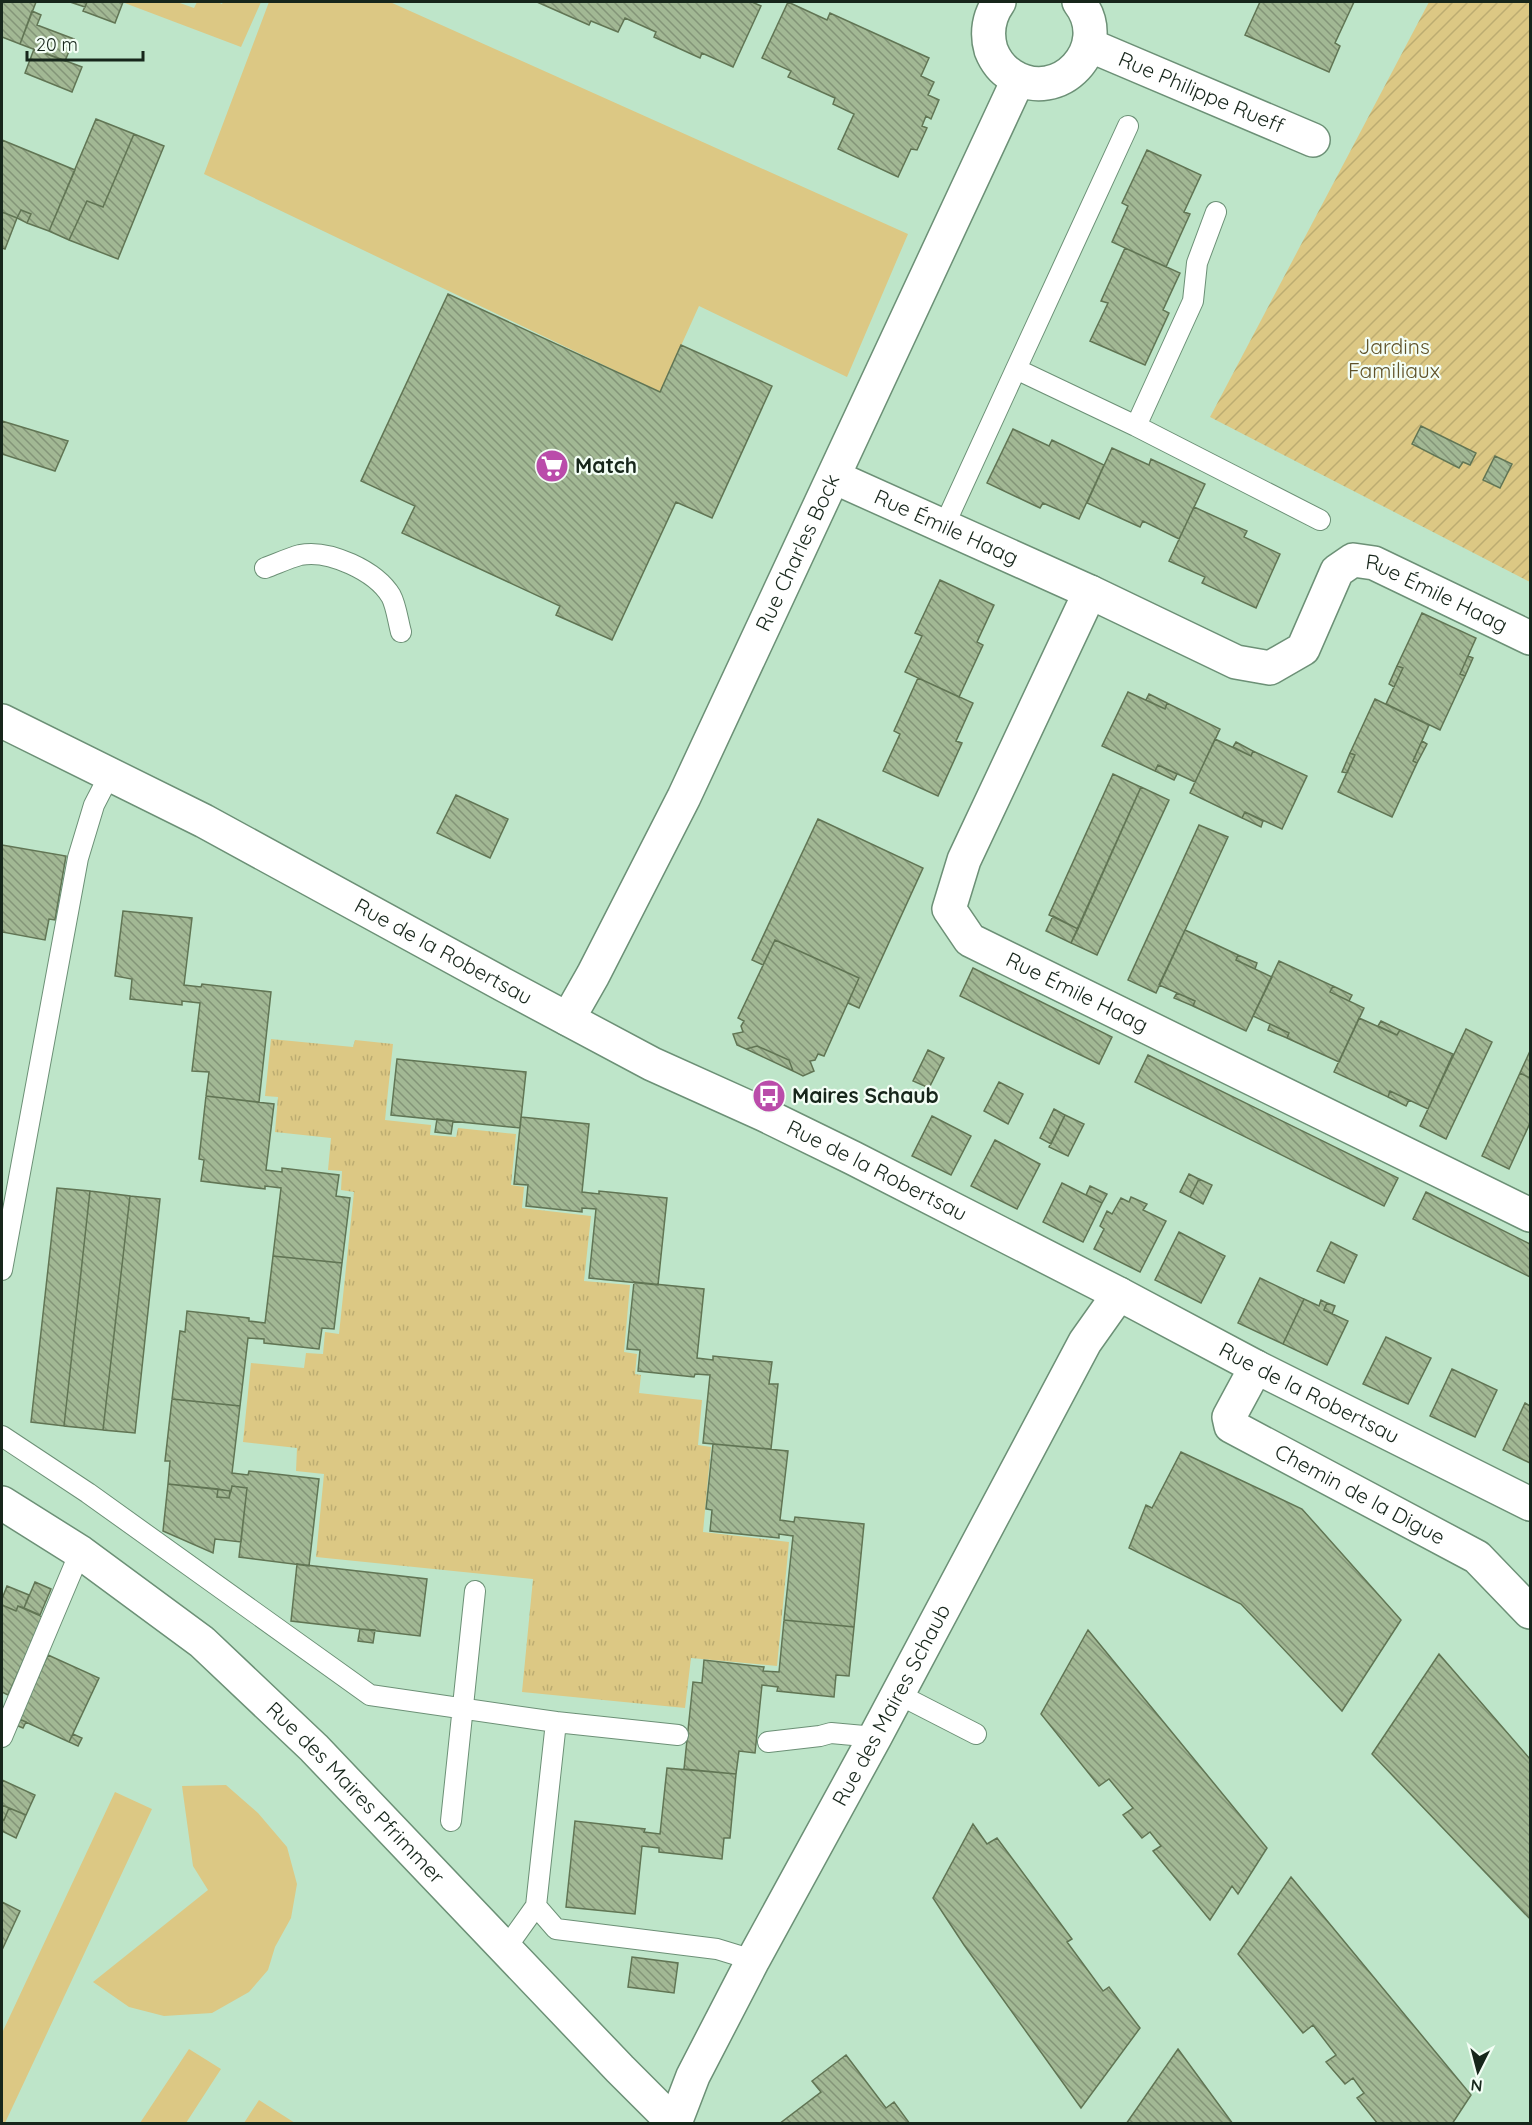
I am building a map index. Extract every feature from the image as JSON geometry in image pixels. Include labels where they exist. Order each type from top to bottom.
[{"type":"street","points":[[989,4],[989,41],[994,57],[1004,70],[1018,80],[1032,84],[1061,79],[1074,71],[1083,59],[1089,45],[1090,31],[1088,17],[1078,2]]},
{"type":"street","name":"Rue Philippe Rueff","points":[[1089,45],[1313,140]]},
{"type":"street","name":"Rue Charles Bock","points":[[568,1019],[684,798],[1018,80]]},
{"type":"street","name":"Rue Émile Haag","points":[[834,477],[1090,592],[1236,662],[1270,668],[1303,649],[1337,571],[1353,560],[1374,563],[1530,638]]},
{"type":"street","name":"Rue Émile Haag","points":[[1090,592],[963,860],[949,909],[970,940],[1530,1215]]},
{"type":"street","name":"Rue de la Robertsau","points":[[2,721],[204,821],[652,1064],[853,1158],[1256,1367],[1530,1504]]},
{"type":"street","name":"Rue des Maires Schaub","points":[[675,2123],[693,2076],[753,1960],[875,1737],[1085,1342],[1119,1294]]},
{"type":"street","name":"Chemin de la Digue","points":[[1256,1367],[1229,1417],[1231,1426],[1477,1557],[1530,1612]]},
{"type":"street","name":"Rue des Maires Pfrimmer","points":[[2,1503],[80,1552],[202,1642],[314,1748],[620,2069],[675,2123]]},
{"type":"lane","points":[[944,526],[1128,126]]},
{"type":"lane","points":[[1136,426],[1193,301],[1197,263],[1216,212]]},
{"type":"lane","points":[[1016,369],[1136,426],[1320,520]]},
{"type":"lane","points":[[265,568],[302,554],[322,555],[361,568],[377,580],[391,596],[401,632]]},
{"type":"lane","points":[[2,1270],[78,858],[94,805],[110,774]]},
{"type":"lane","points":[[2,1436],[88,1493],[370,1695],[556,1722],[678,1735]]},
{"type":"lane","points":[[2,1737],[80,1552]]},
{"type":"lane","points":[[451,1821],[476,1592]]},
{"type":"lane","points":[[898,1694],[976,1734]]},
{"type":"lane","points":[[506,1948],[536,1906],[556,1722]]},
{"type":"lane","points":[[768,1742],[831,1733],[875,1737]]},
{"type":"lane","points":[[536,1906],[556,1929],[717,1949],[753,1960]]},
{"type":"green space","points":[[122,2],[177,2],[194,8],[197,2],[222,4],[223,2],[261,2],[241,47]]},
{"type":"green space","points":[[269,2],[390,2],[908,234],[847,377],[699,306],[660,392],[204,174]]},
{"type":"green space","name":"Jardins Familiaux","points":[[1429,2],[1530,2],[1530,582],[1210,417]]},
{"type":"green space","points":[[271,1039],[353,1047],[355,1040],[393,1044],[385,1120],[431,1125],[430,1135],[456,1137],[458,1128],[516,1134],[511,1185],[524,1187],[522,1208],[591,1216],[584,1281],[630,1285],[624,1352],[637,1354],[635,1374],[641,1375],[639,1393],[702,1400],[698,1445],[711,1447],[703,1532],[789,1542],[777,1666],[691,1658],[685,1708],[522,1692],[533,1579],[316,1557],[324,1474],[296,1471],[297,1448],[243,1442],[251,1363],[304,1368],[306,1353],[323,1354],[325,1332],[339,1334],[354,1192],[341,1190],[342,1171],[328,1170],[331,1138],[275,1132],[278,1097],[265,1096]]},
{"type":"green space","points":[[226,1785],[258,1813],[287,1847],[297,1884],[291,1918],[275,1947],[268,1970],[249,1992],[212,2013],[164,2016],[129,2007],[93,1982],[208,1890],[193,1866],[182,1786]]},
{"type":"green space","points":[[115,1792],[152,1809],[5,2123],[2,2123],[2,2033]]},
{"type":"green space","points":[[189,2049],[221,2069],[186,2123],[140,2123]]},
{"type":"green space","points":[[259,2100],[295,2123],[244,2123]]},
{"type":"building","points":[[2,2],[36,2],[20,44],[2,37]]},
{"type":"building","points":[[70,2],[87,2],[85,7]]},
{"type":"building","points":[[87,2],[123,2],[115,23],[83,11]]},
{"type":"building","points":[[537,2],[752,2],[761,6],[733,67],[702,53],[700,58],[654,37],[656,32],[625,18],[618,32],[591,21],[589,25]]},
{"type":"building","points":[[788,2],[827,20],[830,13],[929,58],[921,76],[934,82],[928,95],[939,100],[931,119],[926,116],[922,126],[927,128],[917,150],[911,149],[898,177],[838,149],[854,114],[833,104],[835,98],[788,77],[791,71],[762,58]]},
{"type":"building","points":[[1260,2],[1354,2],[1335,43],[1340,46],[1329,72],[1245,35]]},
{"type":"building","points":[[32,11],[41,15],[37,25],[74,39],[65,61],[20,44]]},
{"type":"building","points":[[34,49],[82,67],[72,92],[25,73]]},
{"type":"building","points":[[96,119],[134,134],[103,207],[87,201],[69,240],[49,231]]},
{"type":"building","points":[[134,134],[164,146],[118,259],[69,240],[87,201],[103,207]]},
{"type":"building","points":[[2,140],[75,170],[49,231],[27,223],[31,214],[21,210],[17,218],[2,212]]},
{"type":"building","points":[[1147,150],[1201,175],[1184,212],[1190,214],[1166,267],[1112,242],[1128,206],[1122,203]]},
{"type":"building","points":[[21,210],[31,214],[27,223],[17,218]]},
{"type":"building","points":[[2,212],[17,218],[5,249],[2,248]]},
{"type":"building","points":[[1125,248],[1180,273],[1163,310],[1169,313],[1145,365],[1090,341],[1108,303],[1101,301]]},
{"type":"building","name":"Match","points":[[448,294],[660,392],[681,345],[772,386],[712,518],[676,502],[612,640],[556,615],[560,606],[402,533],[415,506],[361,481]]},
{"type":"building","points":[[2,421],[68,441],[55,471],[2,454]]},
{"type":"building","points":[[1421,426],[1476,453],[1470,465],[1463,462],[1459,468],[1412,444]]},
{"type":"building","points":[[1013,429],[1049,446],[1052,440],[1104,465],[1079,519],[1043,503],[1040,508],[987,483]]},
{"type":"building","points":[[1112,448],[1149,465],[1151,459],[1205,484],[1179,539],[1143,521],[1140,527],[1087,503]]},
{"type":"building","points":[[1495,456],[1512,464],[1500,488],[1483,480]]},
{"type":"building","points":[[1194,507],[1247,531],[1244,537],[1280,554],[1256,608],[1202,583],[1205,577],[1169,561]]},
{"type":"building","points":[[940,580],[994,605],[977,642],[983,645],[959,697],[905,672],[922,636],[915,633]]},
{"type":"building","points":[[1422,613],[1476,638],[1460,674],[1465,676],[1440,730],[1386,704],[1403,668],[1397,666]]},
{"type":"building","points":[[1468,656],[1473,658],[1465,676],[1460,674]]},
{"type":"building","points":[[1397,666],[1403,668],[1394,687],[1389,684]]},
{"type":"building","points":[[918,678],[973,703],[956,741],[962,743],[938,796],[883,771],[900,734],[894,731]]},
{"type":"building","points":[[1128,692],[1165,709],[1167,703],[1220,729],[1195,782],[1158,765],[1155,771],[1102,746]]},
{"type":"building","points":[[1149,694],[1167,703],[1165,709],[1146,700]]},
{"type":"building","points":[[1375,699],[1429,725],[1413,761],[1417,763],[1392,817],[1338,792],[1355,755],[1350,753]]},
{"type":"building","points":[[1215,739],[1251,756],[1253,751],[1307,776],[1282,829],[1245,812],[1242,818],[1190,793]]},
{"type":"building","points":[[1422,741],[1427,744],[1417,763],[1413,761]]},
{"type":"building","points":[[1236,742],[1253,751],[1251,756],[1233,747]]},
{"type":"building","points":[[1350,753],[1355,755],[1347,773],[1342,772]]},
{"type":"building","points":[[1158,765],[1177,774],[1174,780],[1155,771]]},
{"type":"building","points":[[1113,774],[1141,787],[1078,929],[1049,915]]},
{"type":"building","points":[[1141,787],[1169,800],[1097,955],[1071,943]]},
{"type":"building","points":[[456,795],[508,819],[490,858],[437,833]]},
{"type":"building","points":[[1245,812],[1263,821],[1261,827],[1242,818]]},
{"type":"building","points":[[818,819],[923,868],[859,1008],[848,1003],[859,978],[775,940],[763,965],[752,960]]},
{"type":"building","points":[[1199,825],[1228,837],[1156,993],[1128,980]]},
{"type":"building","points":[[2,845],[66,856],[55,920],[49,919],[45,940],[2,932]]},
{"type":"building","points":[[123,911],[192,918],[184,985],[201,987],[202,984],[271,992],[259,1102],[206,1096],[209,1072],[192,1071],[200,1003],[182,1001],[182,1005],[130,999],[132,979],[115,976]]},
{"type":"building","points":[[1053,916],[1078,929],[1071,943],[1046,931]]},
{"type":"building","points":[[1185,930],[1238,955],[1236,960],[1272,977],[1246,1031],[1193,1006],[1195,1001],[1159,985]]},
{"type":"building","points":[[775,940],[859,978],[824,1056],[818,1054],[815,1060],[810,1061],[814,1071],[803,1076],[793,1071],[789,1060],[757,1046],[746,1049],[737,1045],[733,1034],[743,1032],[741,1026],[744,1021],[738,1018]]},
{"type":"building","points":[[1238,955],[1257,963],[1255,969],[1236,960]]},
{"type":"building","points":[[1279,961],[1333,986],[1330,992],[1364,1008],[1339,1062],[1287,1038],[1289,1033],[1253,1016]]},
{"type":"building","points":[[973,968],[1112,1037],[1099,1064],[960,996]]},
{"type":"building","points":[[1333,986],[1352,995],[1349,1001],[1330,992]]},
{"type":"building","points":[[1177,993],[1195,1001],[1193,1006],[1174,998]]},
{"type":"building","points":[[1359,1018],[1397,1035],[1400,1030],[1453,1054],[1428,1109],[1390,1091],[1388,1097],[1334,1072]]},
{"type":"building","points":[[1381,1021],[1400,1030],[1397,1035],[1378,1026]]},
{"type":"building","points":[[1270,1024],[1289,1033],[1287,1038],[1268,1030]]},
{"type":"building","points":[[1466,1029],[1492,1042],[1446,1139],[1420,1126]]},
{"type":"building","points":[[757,1046],[789,1060],[793,1071],[746,1049]]},
{"type":"building","points":[[928,1050],[944,1058],[929,1088],[913,1081]]},
{"type":"building","points":[[1530,1051],[1530,1078],[1520,1073]]},
{"type":"building","points":[[1148,1055],[1398,1178],[1384,1206],[1135,1082]]},
{"type":"building","points":[[397,1059],[526,1072],[520,1128],[391,1115]]},
{"type":"building","points":[[1520,1073],[1530,1078],[1530,1123],[1509,1169],[1482,1156]]},
{"type":"building","points":[[999,1082],[1023,1094],[1008,1124],[984,1111]]},
{"type":"building","points":[[1390,1091],[1409,1100],[1406,1106],[1388,1097]]},
{"type":"building","points":[[206,1096],[274,1104],[266,1170],[282,1172],[282,1168],[339,1175],[336,1196],[350,1198],[342,1263],[273,1256],[281,1188],[265,1186],[265,1189],[201,1181],[204,1160],[199,1159]]},
{"type":"building","points":[[1054,1109],[1065,1115],[1051,1144],[1040,1138]]},
{"type":"building","points":[[1065,1115],[1084,1124],[1068,1156],[1049,1147]]},
{"type":"building","points":[[932,1116],[971,1136],[951,1175],[912,1156]]},
{"type":"building","points":[[521,1117],[589,1124],[582,1192],[599,1194],[599,1191],[667,1198],[658,1285],[589,1278],[596,1209],[582,1208],[582,1212],[526,1206],[528,1185],[514,1184]]},
{"type":"building","points":[[437,1119],[453,1121],[451,1134],[435,1132]]},
{"type":"building","points":[[995,1140],[1040,1164],[1017,1209],[971,1186]]},
{"type":"building","points":[[1189,1174],[1199,1179],[1190,1197],[1180,1192]]},
{"type":"building","points":[[1199,1179],[1212,1185],[1203,1204],[1190,1197]]},
{"type":"building","points":[[1062,1183],[1102,1203],[1083,1242],[1043,1222]]},
{"type":"building","points":[[1090,1186],[1107,1194],[1102,1203],[1086,1195]]},
{"type":"building","points":[[57,1188],[90,1191],[64,1426],[31,1422]]},
{"type":"building","points":[[90,1191],[130,1196],[103,1430],[64,1426]]},
{"type":"building","points":[[1426,1192],[1530,1244],[1530,1277],[1413,1219]]},
{"type":"building","points":[[130,1196],[160,1199],[135,1433],[103,1430]]},
{"type":"building","points":[[1131,1197],[1147,1204],[1143,1210],[1166,1221],[1140,1272],[1094,1249],[1104,1229],[1100,1226],[1107,1211],[1112,1214],[1121,1198],[1129,1202]]},
{"type":"building","points":[[1179,1232],[1225,1256],[1201,1303],[1155,1280]]},
{"type":"building","points":[[1331,1242],[1357,1255],[1344,1283],[1317,1271]]},
{"type":"building","points":[[273,1256],[342,1263],[334,1329],[322,1328],[319,1349],[264,1343],[264,1339],[248,1338],[240,1406],[172,1399],[180,1331],[185,1332],[187,1311],[249,1318],[249,1321],[265,1323]]},
{"type":"building","points":[[1260,1278],[1304,1299],[1283,1344],[1238,1323]]},
{"type":"building","points":[[634,1282],[704,1289],[697,1358],[713,1360],[713,1356],[772,1362],[769,1384],[778,1384],[771,1449],[703,1443],[710,1375],[695,1374],[694,1377],[638,1371],[640,1350],[627,1349]]},
{"type":"building","points":[[1304,1299],[1319,1306],[1321,1300],[1327,1303],[1324,1310],[1348,1321],[1327,1365],[1283,1344]]},
{"type":"building","points":[[1327,1303],[1335,1306],[1332,1314],[1324,1310]]},
{"type":"building","points":[[1386,1337],[1431,1358],[1408,1404],[1363,1384]]},
{"type":"building","points":[[1452,1369],[1497,1390],[1475,1437],[1430,1416]]},
{"type":"building","points":[[172,1399],[240,1406],[232,1473],[248,1475],[249,1471],[319,1479],[309,1566],[239,1557],[247,1488],[232,1486],[231,1491],[168,1484],[170,1461],[165,1461]]},
{"type":"building","points":[[1525,1403],[1530,1406],[1530,1463],[1503,1450]]},
{"type":"building","points":[[713,1444],[788,1451],[780,1520],[794,1522],[795,1517],[864,1524],[854,1627],[784,1620],[793,1536],[779,1534],[779,1538],[710,1531],[712,1510],[706,1509]]},
{"type":"building","points":[[1181,1452],[1302,1509],[1401,1620],[1342,1711],[1241,1604],[1129,1548],[1146,1505],[1152,1508]]},
{"type":"building","points":[[168,1484],[218,1489],[217,1497],[229,1498],[232,1486],[247,1488],[241,1542],[215,1539],[213,1553],[163,1531]]},
{"type":"building","points":[[218,1489],[230,1491],[229,1498],[217,1497]]},
{"type":"building","points":[[297,1564],[427,1579],[420,1636],[291,1621]]},
{"type":"building","points":[[35,1582],[51,1589],[40,1615],[24,1608]]},
{"type":"building","points":[[7,1586],[29,1595],[24,1608],[18,1606],[16,1611],[2,1605]]},
{"type":"building","points":[[2,1605],[16,1611],[18,1606],[43,1617],[8,1695],[2,1692]]},
{"type":"building","points":[[784,1620],[854,1627],[849,1676],[836,1675],[834,1697],[777,1691],[778,1687],[762,1685],[755,1753],[739,1751],[736,1774],[684,1769],[693,1682],[702,1683],[704,1660],[764,1667],[763,1671],[779,1672]]},
{"type":"building","points":[[360,1629],[375,1630],[373,1643],[358,1641]]},
{"type":"building","points":[[1088,1630],[1267,1848],[1238,1894],[1232,1886],[1210,1920],[1153,1851],[1161,1846],[1150,1832],[1142,1838],[1123,1815],[1133,1808],[1109,1779],[1099,1786],[1041,1714]]},
{"type":"building","points":[[1439,1654],[1530,1759],[1530,1919],[1372,1754]]},
{"type":"building","points":[[48,1655],[99,1678],[69,1742],[19,1719]]},
{"type":"building","points":[[19,1719],[26,1722],[23,1728],[16,1725]]},
{"type":"building","points":[[73,1734],[82,1738],[78,1746],[69,1742]]},
{"type":"building","points":[[667,1768],[736,1774],[730,1838],[724,1838],[722,1859],[659,1852],[659,1848],[642,1846],[635,1914],[566,1907],[575,1821],[645,1829],[644,1832],[660,1834]]},
{"type":"building","points":[[2,1780],[35,1795],[26,1815],[2,1805]]},
{"type":"building","points":[[2,1805],[9,1808],[4,1820],[2,1819]]},
{"type":"building","points":[[9,1808],[26,1815],[16,1838],[2,1831],[2,1819],[4,1820]]},
{"type":"building","points":[[973,1824],[987,1844],[997,1838],[1072,1939],[1067,1942],[1103,1991],[1109,1987],[1140,2028],[1081,2108],[933,1898]]},
{"type":"building","points":[[1291,1877],[1471,2095],[1452,2124],[1378,2124],[1357,2098],[1364,2093],[1353,2078],[1345,2084],[1326,2062],[1336,2055],[1313,2025],[1303,2033],[1238,1954]]},
{"type":"building","points":[[2,1902],[20,1911],[2,1950]]},
{"type":"building","points":[[632,1957],[678,1963],[674,1993],[628,1987]]},
{"type":"building","points":[[1178,2049],[1233,2124],[1126,2124]]},
{"type":"building","points":[[846,2055],[886,2108],[894,2102],[910,2124],[779,2124],[821,2092],[812,2081]]},
{"type":"place","name":"Match","points":[[552,466]]},
{"type":"place","name":"Maires Schaub","points":[[769,1096]]}]
